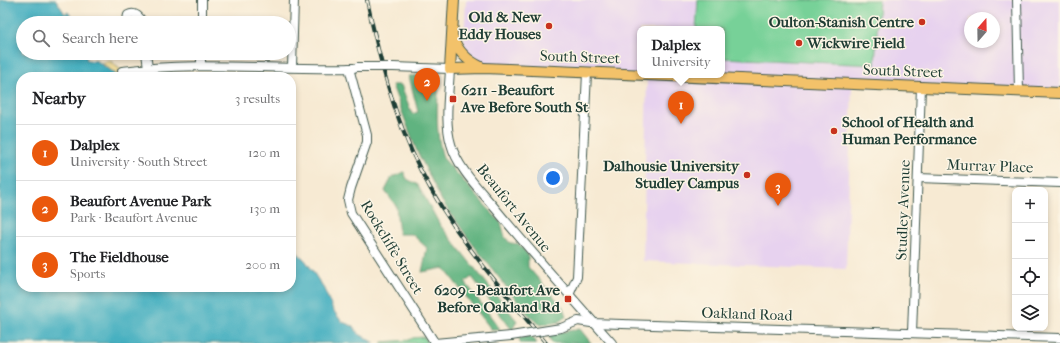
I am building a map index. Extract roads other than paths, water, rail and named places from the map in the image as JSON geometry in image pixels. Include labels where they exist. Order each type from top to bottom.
[{"type":"main road","points":[[450,69],[454,0]]},
{"type":"main road","points":[[452,34],[460,52],[470,62],[484,68]]},
{"type":"main road","name":"South Street","points":[[450,69],[484,68],[637,75]]},
{"type":"main road","name":"South Street","points":[[706,78],[1060,93]]},
{"type":"street","points":[[202,0],[202,16]]},
{"type":"street","points":[[294,0],[294,16]]},
{"type":"street","points":[[1017,0],[1019,91]]},
{"type":"street","points":[[128,16],[130,13],[137,16]]},
{"type":"street","points":[[147,60],[148,68]]},
{"type":"street","points":[[201,60],[201,66]]},
{"type":"street","points":[[292,60],[292,67]]},
{"type":"street","name":"South Street","points":[[122,71],[148,68],[201,66],[353,68],[393,67],[450,69]]},
{"type":"street","name":"Rockcliffe Street","points":[[353,68],[367,135],[367,142],[348,200],[351,213],[435,343]]},
{"type":"street","name":"Beaufort Avenue","points":[[450,69],[447,127],[451,145],[457,158],[468,176],[525,245],[612,343]]},
{"type":"street","points":[[569,295],[577,277],[587,73]]},
{"type":"street","name":"Studley Avenue","points":[[912,334],[921,87]]},
{"type":"street","name":"Murray Place","points":[[918,178],[1060,183]]},
{"type":"street","name":"Oakland Road","points":[[435,343],[500,340],[511,336],[561,328],[578,321],[594,323],[1060,338]]},
{"type":"water","points":[[0,0],[56,0],[65,14],[68,12],[71,16],[16,16],[16,60],[97,61],[112,72],[16,72],[16,292],[296,292],[296,250],[310,267],[324,289],[333,310],[342,322],[353,326],[359,334],[375,343],[0,343]]},
{"type":"railway","points":[[367,0],[388,87],[411,151],[421,171],[448,217],[463,239],[546,343]]},
{"type":"place","name":"Oulton-Stanish Centre","points":[[922,22]]},
{"type":"place","name":"Old & New Eddy Houses","points":[[549,26]]},
{"type":"place","name":"Wickwire Field","points":[[799,43]]},
{"type":"place","name":"6211 - Beaufort Ave Before South St","points":[[453,99]]},
{"type":"place","name":"Beaufort Avenue Park","points":[[427,101]]},
{"type":"place","name":"Dalplex","points":[[681,124]]},
{"type":"place","name":"School of Health and Human Performance","points":[[834,131]]},
{"type":"place","name":"Dalhousie University Studley Campus","points":[[747,175]]},
{"type":"place","name":"The Fieldhouse","points":[[778,206]]},
{"type":"place","name":"6209 - Beaufort Ave Before Oakland Rd","points":[[568,299]]}]
